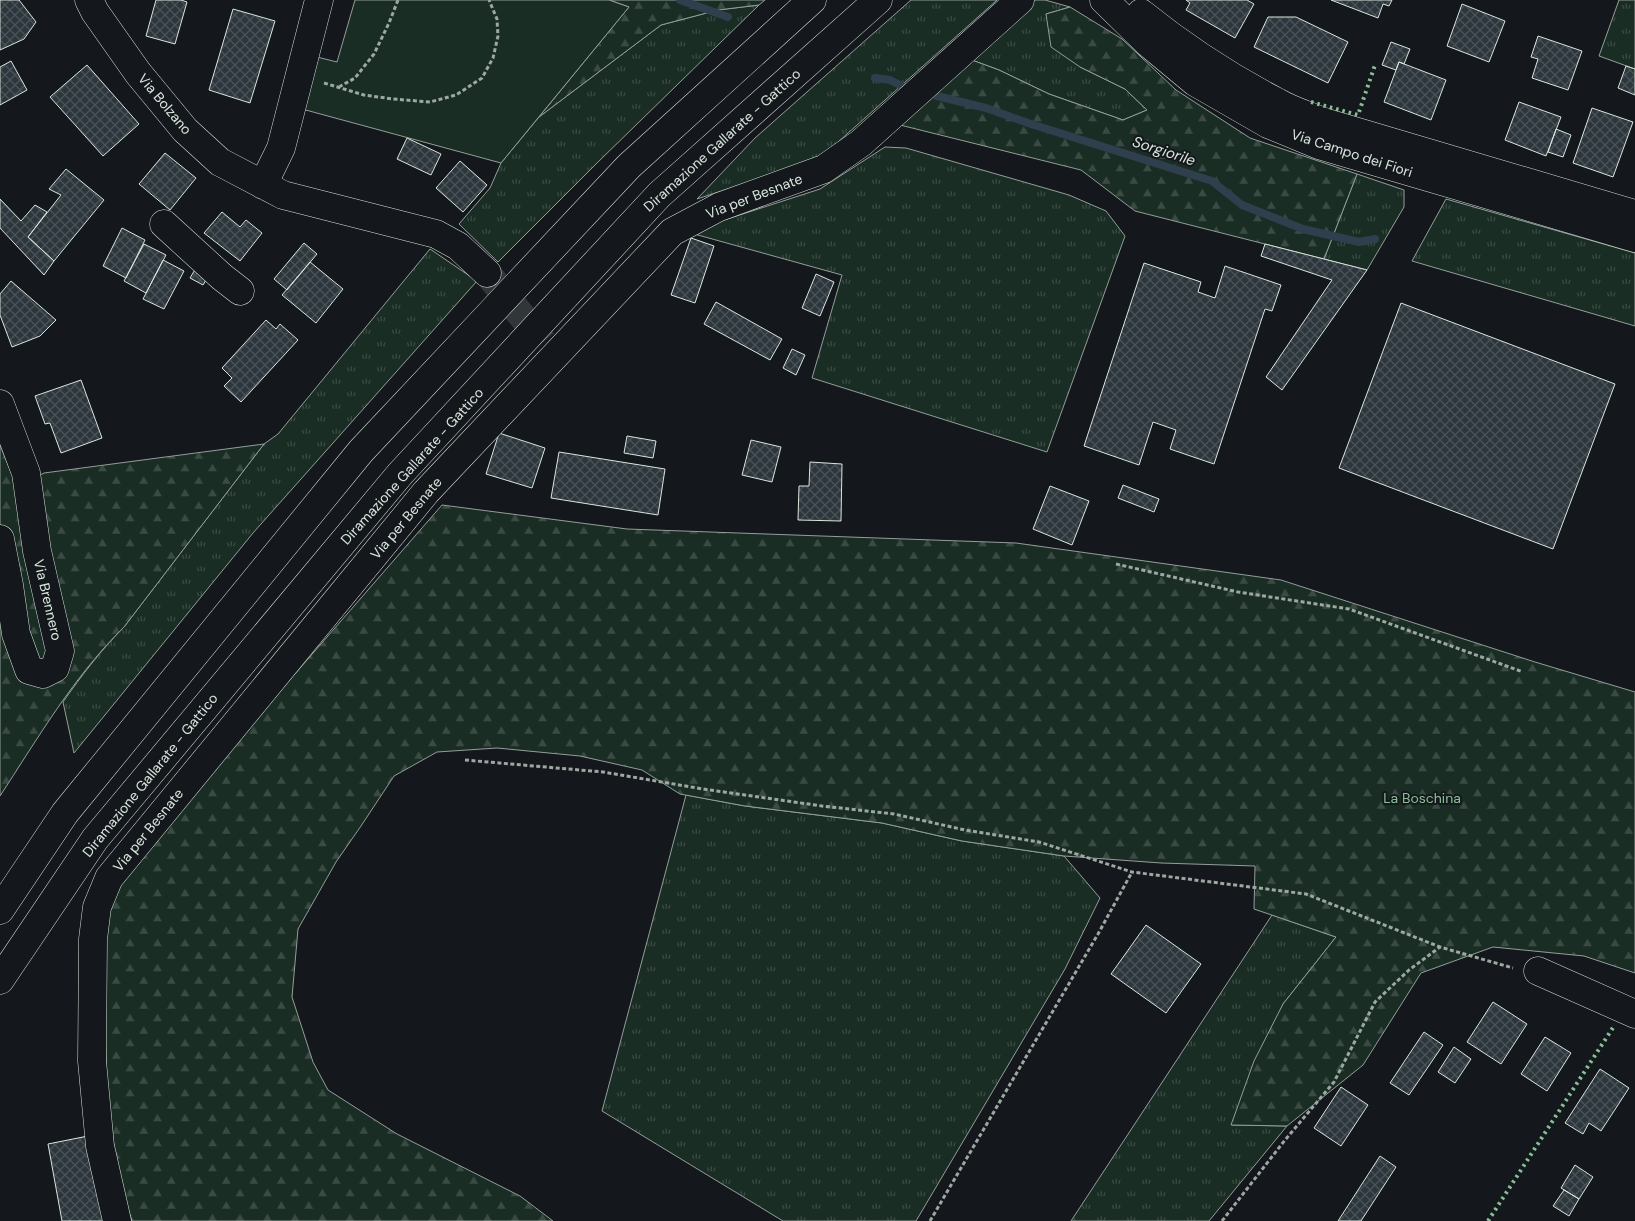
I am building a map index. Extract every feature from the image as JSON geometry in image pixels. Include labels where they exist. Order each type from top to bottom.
[{"type":"main road","name":"Via Bolzano","points":[[89,0],[95,12],[138,74],[185,130],[220,162],[283,195],[436,234],[458,246],[487,273]]},
{"type":"main road","points":[[263,185],[281,148],[319,0]]},
{"type":"main road","points":[[0,910],[66,813],[361,451],[629,166],[812,0]]},
{"type":"main road","name":"Diramazione Gallarate - Gattico","points":[[0,980],[95,839],[400,474],[659,195],[878,0]]},
{"type":"main road","name":"Via per Besnate","points":[[117,1221],[100,1146],[92,1061],[93,939],[97,907],[109,878],[426,492],[548,349],[672,232],[719,207],[824,169],[861,143],[1020,0]]},
{"type":"main road","name":"Via Campo dei Fiori","points":[[1104,0],[1148,43],[1195,82],[1268,124],[1319,145],[1635,238]]},
{"type":"main road","name":"Via Campo dei Fiori","points":[[1125,0],[1168,35],[1209,63],[1278,103],[1327,123],[1635,214]]},
{"type":"main road","points":[[164,224],[222,277],[240,290]]},
{"type":"main road","name":"Via Brennero","points":[[0,404],[26,473],[37,551],[60,651],[55,668],[43,674],[28,670],[16,634],[0,539]]},
{"type":"main road","points":[[1538,970],[1635,1014]]},
{"type":"path","points":[[398,0],[374,54],[355,78],[338,87],[364,95],[430,102],[456,95],[482,78],[493,58],[498,36],[497,19],[489,0]]},
{"type":"path","points":[[1116,564],[1238,592],[1349,609],[1522,672]]},
{"type":"path","points":[[465,760],[603,772],[712,791],[894,814],[965,830],[1039,842],[1132,872],[1306,894],[1440,947],[1510,968],[1538,970]]},
{"type":"path","points":[[930,1221],[1132,872]]},
{"type":"path","points":[[1222,1221],[1285,1140],[1334,1082],[1375,1002],[1409,970],[1440,947]]},
{"type":"green space","points":[[355,0],[609,0],[629,7],[501,163],[302,109],[317,57],[337,62]]},
{"type":"green space","points":[[609,0],[765,0],[759,5],[718,10],[661,25],[539,117],[629,7]]},
{"type":"green space","points":[[911,0],[997,0],[819,159],[697,199],[755,138]]},
{"type":"green space","points":[[1032,0],[1045,0],[1070,7],[1046,14],[1080,67],[1125,89],[1147,110],[1123,120],[1049,94],[999,70],[969,59]]},
{"type":"green space","points":[[1619,0],[1635,0],[1635,69],[1599,56]]},
{"type":"green space","points":[[759,5],[498,262],[459,224],[490,188],[501,163],[539,117],[661,25],[718,10]]},
{"type":"green space","points":[[1070,7],[1122,39],[1176,90],[1250,138],[1357,174],[1324,259],[1135,211],[1081,170],[900,125],[969,59],[999,70],[1049,94],[1123,120],[1147,110],[1125,89],[1080,67],[1051,47],[1046,14]]},
{"type":"green space","points":[[885,147],[906,148],[1069,195],[1106,211],[1125,236],[1047,452],[812,378],[842,275],[687,232],[820,189]]},
{"type":"green space","points":[[1357,174],[1404,190],[1404,207],[1367,270],[1324,259]]},
{"type":"green space","points":[[1446,199],[1635,253],[1635,326],[1412,261]]},
{"type":"green space","points":[[430,249],[477,281],[253,533],[74,753],[63,702],[92,663],[124,627],[264,444],[278,434]]},
{"type":"green space","points":[[264,444],[124,627],[73,687],[0,796],[0,445],[17,487],[44,473]]},
{"type":"green space","name":"La Boschina","points":[[442,505],[627,529],[1016,543],[1281,580],[1535,662],[1635,692],[1635,973],[1584,956],[1493,947],[1421,973],[1363,1065],[1287,1126],[1231,1125],[1254,1061],[1283,1004],[1336,937],[1254,909],[1255,866],[1161,863],[1064,856],[962,841],[882,823],[745,806],[680,794],[642,770],[580,756],[497,748],[437,752],[394,776],[336,862],[298,929],[292,997],[313,1062],[328,1090],[397,1134],[520,1196],[553,1221],[132,1221],[119,1182],[107,1095],[105,915],[125,869]]},
{"type":"green space","points":[[686,795],[745,806],[882,823],[962,841],[1064,856],[1100,898],[1065,969],[916,1221],[783,1221],[602,1111]]},
{"type":"green space","points":[[1272,915],[1336,937],[1283,1004],[1232,1125],[1287,1126],[1209,1221],[1071,1221]]},
{"type":"building","points":[[0,0],[19,0],[36,22],[24,39],[0,50]]},
{"type":"building","points":[[156,0],[181,0],[187,2],[175,44],[146,36]]},
{"type":"building","points":[[1186,0],[1247,0],[1254,4],[1235,38],[1186,10],[1190,3]]},
{"type":"building","points":[[1331,0],[1392,0],[1389,6],[1383,4],[1378,18]]},
{"type":"building","points":[[1462,4],[1505,21],[1489,62],[1447,46]]},
{"type":"building","points":[[233,9],[275,21],[250,103],[209,90]]},
{"type":"building","points":[[1268,17],[1296,17],[1348,42],[1328,83],[1254,47]]},
{"type":"building","points":[[1538,36],[1582,51],[1568,90],[1532,78],[1538,59],[1531,57]]},
{"type":"building","points":[[1391,42],[1410,49],[1404,64],[1399,62],[1396,70],[1382,65]]},
{"type":"building","points":[[11,61],[27,90],[0,105],[0,67]]},
{"type":"building","points":[[1399,62],[1446,80],[1431,120],[1384,102]]},
{"type":"building","points":[[87,65],[139,124],[103,156],[50,97]]},
{"type":"building","points":[[1626,66],[1635,69],[1635,95],[1618,88]]},
{"type":"building","points":[[1519,102],[1561,117],[1546,156],[1505,140]]},
{"type":"building","points":[[1592,108],[1633,122],[1613,177],[1573,163]]},
{"type":"building","points":[[1556,129],[1571,135],[1563,157],[1548,152]]},
{"type":"building","points":[[407,138],[441,154],[431,175],[397,159]]},
{"type":"building","points":[[165,153],[196,178],[170,210],[139,184]]},
{"type":"building","points":[[460,161],[487,185],[463,212],[436,188]]},
{"type":"building","points":[[66,169],[104,200],[54,261],[28,237],[61,195],[49,189]]},
{"type":"building","points":[[0,199],[21,221],[35,205],[47,212],[28,237],[54,261],[44,275],[0,228]]},
{"type":"building","points":[[222,212],[240,227],[246,220],[262,233],[240,261],[204,233]]},
{"type":"building","points":[[122,228],[145,240],[126,278],[103,266]]},
{"type":"building","points":[[691,238],[714,246],[695,303],[671,295]]},
{"type":"building","points":[[304,243],[317,254],[287,290],[274,279]]},
{"type":"building","points":[[144,244],[166,255],[146,293],[124,281]]},
{"type":"building","points":[[1265,244],[1367,270],[1282,390],[1266,377],[1332,280],[1261,256]]},
{"type":"building","points":[[163,260],[184,271],[164,309],[143,299]]},
{"type":"building","points":[[310,262],[343,289],[316,323],[282,295]]},
{"type":"building","points":[[199,263],[212,270],[203,285],[190,278]]},
{"type":"building","points":[[1144,263],[1201,282],[1198,292],[1215,298],[1225,266],[1281,285],[1272,311],[1265,309],[1214,464],[1170,449],[1176,430],[1153,422],[1139,465],[1084,446]]},
{"type":"building","points":[[816,274],[834,282],[820,316],[802,308]]},
{"type":"building","points":[[11,281],[56,320],[40,336],[12,347],[0,315],[0,294]]},
{"type":"building","points":[[716,302],[782,339],[770,360],[704,324]]},
{"type":"building","points":[[1401,303],[1615,384],[1553,549],[1339,468]]},
{"type":"building","points":[[266,320],[276,329],[280,324],[298,340],[241,402],[224,386],[232,378],[222,368]]},
{"type":"building","points":[[792,349],[805,355],[796,375],[783,368]]},
{"type":"building","points":[[81,380],[102,438],[61,453],[50,423],[45,424],[35,396]]},
{"type":"building","points":[[499,433],[545,448],[532,488],[486,474]]},
{"type":"building","points":[[627,436],[656,441],[653,458],[624,453]]},
{"type":"building","points":[[751,440],[781,447],[772,482],[742,475]]},
{"type":"building","points":[[559,452],[665,469],[658,515],[551,498]]},
{"type":"building","points":[[810,462],[842,464],[841,521],[798,520],[799,486],[809,486]]},
{"type":"building","points":[[1123,485],[1159,499],[1154,512],[1118,498]]},
{"type":"building","points":[[1050,486],[1089,501],[1072,545],[1033,529]]},
{"type":"building","points":[[1146,925],[1201,964],[1166,1013],[1111,974]]},
{"type":"building","points":[[1493,1002],[1527,1024],[1501,1064],[1467,1042]]},
{"type":"building","points":[[1424,1032],[1443,1045],[1409,1095],[1390,1083]]},
{"type":"building","points":[[1545,1037],[1571,1053],[1547,1091],[1521,1074]]},
{"type":"building","points":[[1454,1047],[1471,1059],[1455,1083],[1438,1072]]},
{"type":"building","points":[[1600,1069],[1629,1088],[1601,1131],[1589,1123],[1583,1134],[1565,1123]]},
{"type":"building","points":[[1341,1087],[1368,1105],[1341,1146],[1314,1128]]},
{"type":"building","points":[[88,1136],[104,1221],[62,1221],[48,1144]]},
{"type":"building","points":[[1380,1156],[1396,1167],[1361,1221],[1338,1221]]},
{"type":"building","points":[[1575,1165],[1593,1177],[1579,1199],[1561,1188]]},
{"type":"building","points":[[1564,1190],[1579,1199],[1569,1216],[1553,1206]]},
{"type":"waterway","name":"Sorgiorile","points":[[680,0],[728,17]]},
{"type":"waterway","name":"Sorgiorile","points":[[875,78],[890,80],[906,88]]},
{"type":"waterway","name":"Sorgiorile","points":[[937,96],[986,108],[1212,181],[1242,205],[1303,229],[1359,242],[1375,239]]},
{"type":"tunnel","points":[[487,273],[543,342]]},
{"type":"hedge","points":[[1311,102],[1358,115],[1375,65]]},
{"type":"hedge","points":[[1488,1221],[1614,1026]]}]
